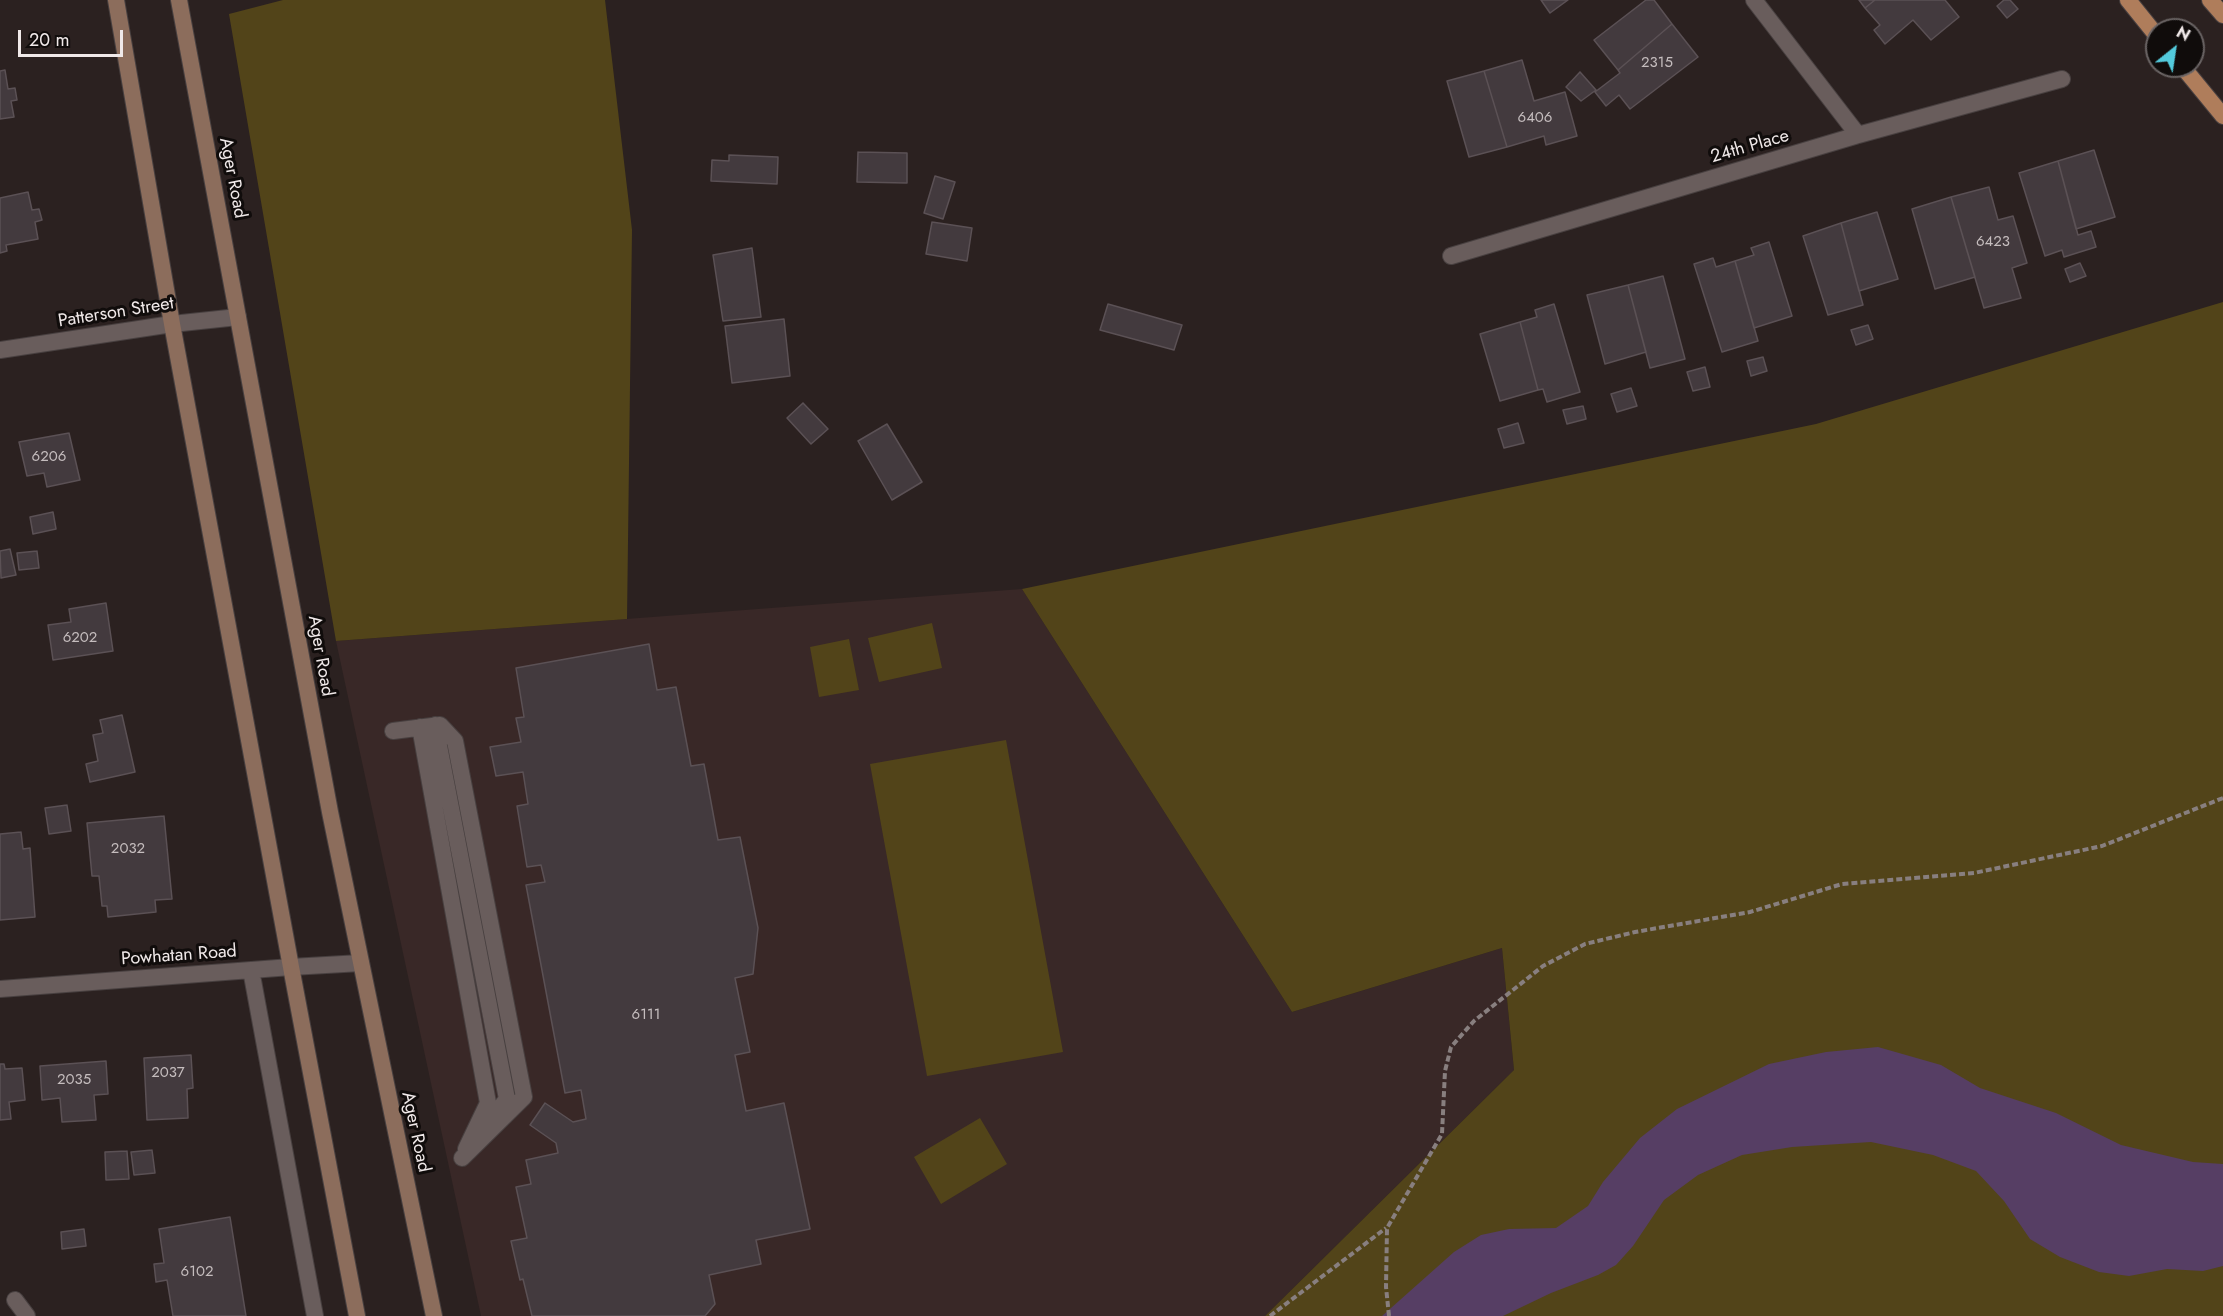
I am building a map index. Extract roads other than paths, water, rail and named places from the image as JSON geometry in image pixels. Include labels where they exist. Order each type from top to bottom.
[{"type":"main road","points":[[116,0],[172,324],[357,1316]]},
{"type":"main road","name":"Ager Road","points":[[179,0],[319,759],[434,1316]]},
{"type":"main road","points":[[2128,0],[2145,21]]},
{"type":"main road","points":[[2210,0],[2223,15]]},
{"type":"main road","points":[[2192,78],[2223,116]]},
{"type":"street","points":[[1754,0],[1858,135]]},
{"type":"street","name":"24th Place","points":[[1451,256],[1858,135],[2062,79]]},
{"type":"street","name":"Patterson Street","points":[[0,350],[172,324],[238,317]]},
{"type":"street","points":[[393,731],[427,726],[440,725],[455,741],[524,1097],[462,1158],[488,1103],[427,726]]},
{"type":"street","name":"Powhatan Road","points":[[0,989],[361,963]]},
{"type":"street","points":[[251,970],[315,1316]]},
{"type":"street","points":[[15,1300],[27,1316]]}]
